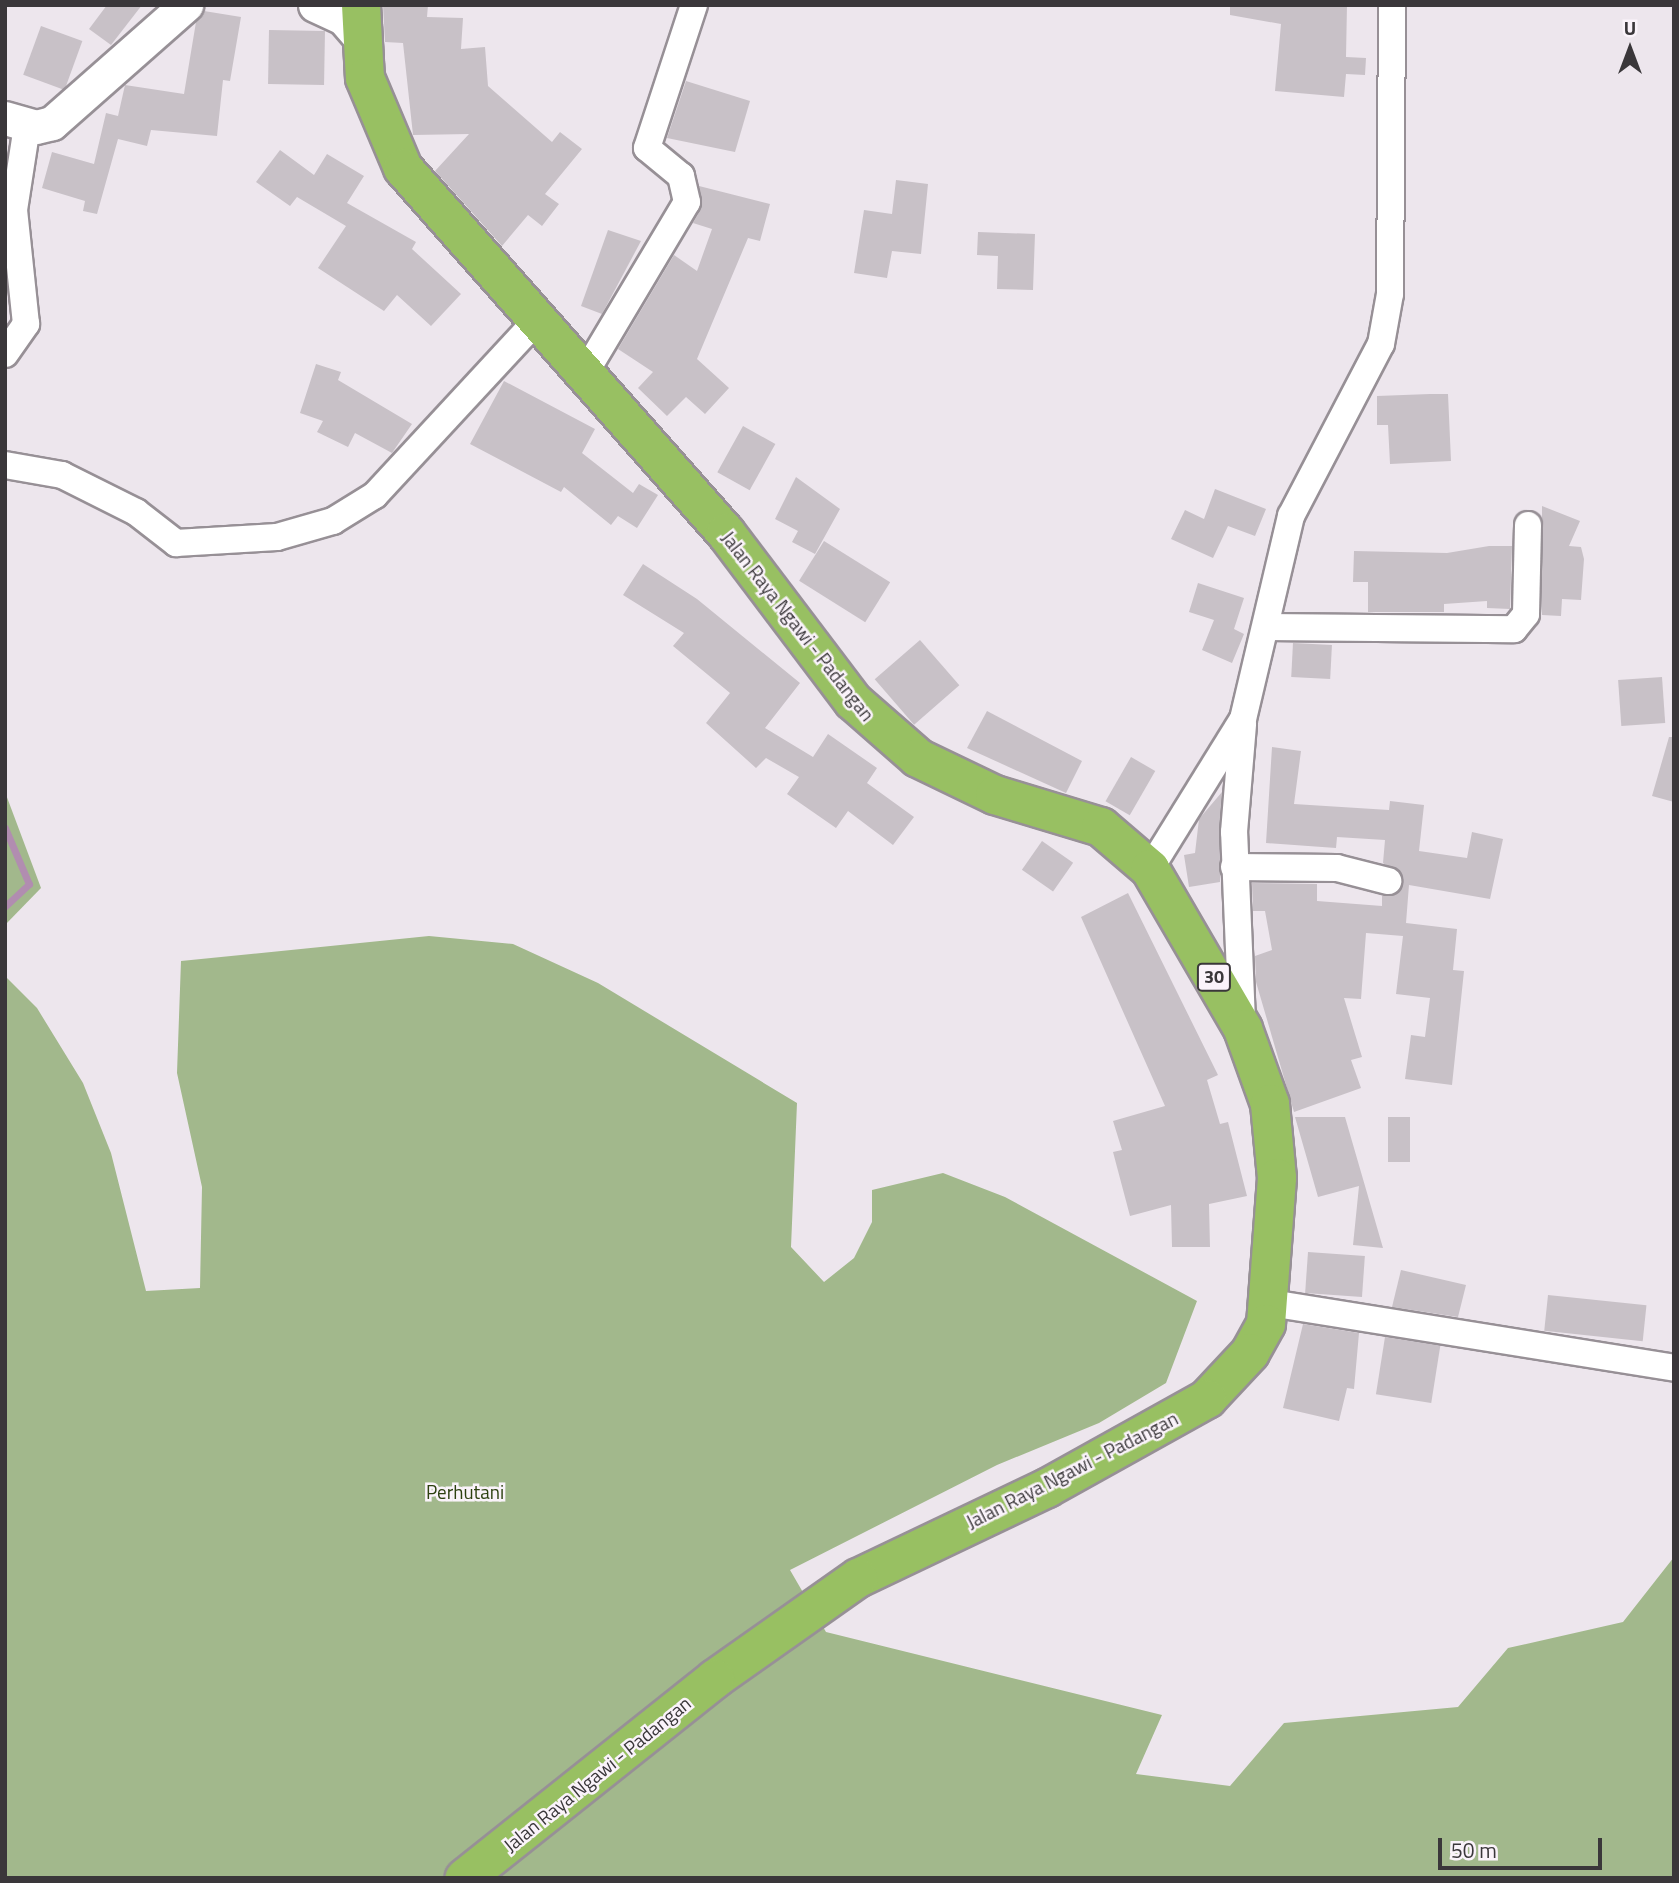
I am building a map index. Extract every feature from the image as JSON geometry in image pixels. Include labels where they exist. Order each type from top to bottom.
[{"type":"highway","name":"Jalan Raya Ngawi - Padangan","points":[[361,22],[373,106],[402,168],[726,533],[853,701],[896,742],[995,795],[1101,827],[1150,869],[1243,1029],[1270,1104],[1274,1138],[1270,1303],[1250,1353],[1208,1399],[1047,1488],[858,1578],[715,1679],[465,1878]]},
{"type":"street","points":[[5,354],[26,324],[15,209],[16,122],[52,123],[186,5]]},
{"type":"street","points":[[316,5],[343,18],[361,22]]},
{"type":"street","points":[[585,373],[687,202],[681,176],[647,148],[694,5]]},
{"type":"street","points":[[1243,1029],[1234,867],[1243,719],[1266,627],[1278,560],[1307,475],[1359,393],[1389,317],[1392,5]]},
{"type":"street","points":[[5,465],[62,475],[136,512],[176,543],[230,543],[288,534],[333,522],[374,495],[537,320]]},
{"type":"street","points":[[1266,627],[1514,629],[1526,614],[1528,525]]},
{"type":"street","points":[[1150,869],[1243,719]]},
{"type":"street","points":[[1234,867],[1337,868],[1388,881]]},
{"type":"street","points":[[1270,1303],[1674,1368]]},
{"type":"green space","points":[[5,792],[41,888],[5,925]]},
{"type":"green space","name":"Perhutani","points":[[429,936],[513,944],[598,983],[797,1103],[791,1247],[824,1282],[854,1258],[872,1222],[872,1190],[943,1173],[1005,1197],[1197,1301],[1166,1383],[1099,1423],[997,1465],[790,1570],[826,1632],[1162,1715],[1136,1774],[1230,1786],[1284,1723],[1458,1707],[1508,1648],[1623,1622],[1674,1557],[1674,1878],[5,1878],[5,976],[37,1008],[83,1083],[111,1153],[146,1291],[200,1288],[202,1187],[177,1073],[181,961]]},
{"type":"building","points":[[107,5],[142,5],[111,45],[89,29]]},
{"type":"building","points":[[383,5],[428,5],[427,17],[463,18],[461,49],[485,47],[488,86],[552,142],[560,132],[582,149],[545,194],[559,204],[542,226],[528,215],[502,246],[435,171],[469,134],[413,135],[403,43],[385,42]]},
{"type":"building","points":[[1230,5],[1347,5],[1346,57],[1366,58],[1365,75],[1346,74],[1344,97],[1275,91],[1281,24],[1230,15]]},
{"type":"building","points":[[204,11],[241,17],[230,81],[223,80],[217,136],[151,130],[147,146],[118,139],[97,214],[83,211],[85,201],[42,188],[52,152],[94,164],[106,113],[118,116],[125,85],[184,94],[196,22]]},
{"type":"building","points":[[41,26],[82,41],[65,90],[23,75]]},
{"type":"building","points":[[269,30],[325,31],[324,85],[268,84]]},
{"type":"building","points":[[686,81],[750,101],[735,152],[667,138]]},
{"type":"building","points":[[280,150],[314,175],[327,154],[364,176],[347,203],[416,242],[412,249],[461,294],[431,326],[397,295],[384,311],[318,268],[346,226],[297,197],[290,206],[256,182]]},
{"type":"building","points":[[896,180],[928,184],[921,254],[892,251],[887,278],[854,273],[864,210],[892,214]]},
{"type":"building","points":[[699,186],[770,204],[760,241],[748,238],[697,359],[729,388],[705,414],[686,397],[667,416],[638,388],[653,372],[618,349],[674,255],[697,271],[712,229],[693,223],[701,209]]},
{"type":"building","points":[[608,230],[641,241],[602,314],[581,306]]},
{"type":"building","points":[[978,232],[1035,234],[1033,290],[997,289],[998,256],[977,255]]},
{"type":"building","points":[[316,364],[341,372],[338,380],[412,424],[392,453],[355,433],[348,447],[317,432],[323,421],[300,413]]},
{"type":"building","points":[[504,381],[595,429],[582,453],[633,493],[639,484],[658,495],[637,528],[618,516],[611,525],[564,487],[561,492],[470,444]]},
{"type":"building","points":[[1448,394],[1451,461],[1390,464],[1388,425],[1377,425],[1377,396]]},
{"type":"building","points":[[743,426],[775,444],[750,490],[717,472]]},
{"type":"building","points":[[796,477],[840,509],[815,554],[792,542],[798,531],[775,519]]},
{"type":"building","points":[[1215,489],[1266,509],[1255,536],[1228,526],[1213,558],[1171,539],[1185,510],[1204,519]]},
{"type":"building","points":[[1542,506],[1580,521],[1569,546],[1581,547],[1584,559],[1581,600],[1562,599],[1561,616],[1542,615]]},
{"type":"building","points":[[824,541],[890,582],[865,622],[799,581]]},
{"type":"building","points":[[1489,546],[1512,546],[1510,609],[1487,608],[1487,601],[1444,604],[1444,612],[1368,612],[1368,582],[1353,582],[1354,551],[1447,553]]},
{"type":"building","points":[[643,564],[697,599],[800,683],[765,728],[813,757],[828,734],[877,768],[867,783],[914,817],[893,845],[848,811],[836,828],[787,794],[799,777],[766,758],[756,768],[706,723],[730,693],[673,646],[684,633],[623,595]]},
{"type":"building","points":[[1198,583],[1244,598],[1234,629],[1244,634],[1232,663],[1202,650],[1214,620],[1189,612]]},
{"type":"building","points":[[920,640],[959,685],[914,725],[875,679]]},
{"type":"building","points":[[1293,643],[1332,645],[1330,679],[1291,677]]},
{"type":"building","points":[[1662,677],[1665,723],[1621,726],[1618,680]]},
{"type":"building","points":[[987,711],[1082,761],[1066,793],[967,748]]},
{"type":"building","points":[[1669,737],[1674,737],[1674,802],[1652,796]]},
{"type":"building","points":[[1272,747],[1301,751],[1294,804],[1389,810],[1390,801],[1424,805],[1419,851],[1467,858],[1472,832],[1503,839],[1490,899],[1409,885],[1406,923],[1457,929],[1453,970],[1464,971],[1452,1085],[1405,1079],[1411,1035],[1425,1037],[1430,998],[1396,994],[1403,936],[1366,933],[1361,999],[1344,998],[1362,1057],[1351,1060],[1361,1088],[1294,1112],[1256,982],[1255,956],[1272,950],[1265,911],[1253,911],[1252,883],[1317,884],[1317,901],[1382,906],[1382,896],[1400,891],[1403,877],[1383,863],[1385,840],[1337,837],[1336,848],[1266,843]]},
{"type":"building","points":[[1131,757],[1155,771],[1130,815],[1106,801]]},
{"type":"building","points":[[1222,792],[1220,882],[1189,887],[1184,855],[1195,853],[1199,819]]},
{"type":"building","points":[[1042,841],[1073,863],[1053,891],[1022,870]]},
{"type":"building","points":[[1128,893],[1218,1075],[1207,1080],[1220,1124],[1228,1122],[1247,1196],[1209,1204],[1210,1247],[1172,1247],[1171,1205],[1130,1216],[1113,1152],[1122,1150],[1113,1121],[1165,1106],[1081,917]]},
{"type":"building","points":[[1295,1117],[1345,1117],[1383,1248],[1353,1245],[1359,1186],[1318,1197]]},
{"type":"building","points":[[1388,1117],[1410,1117],[1410,1162],[1388,1162]]},
{"type":"building","points":[[1308,1252],[1365,1256],[1362,1297],[1305,1293]]},
{"type":"building","points":[[1401,1270],[1466,1285],[1458,1317],[1392,1307]]},
{"type":"building","points":[[1548,1295],[1646,1305],[1643,1341],[1544,1331]]},
{"type":"building","points":[[1303,1324],[1359,1333],[1354,1389],[1347,1388],[1339,1421],[1283,1408]]},
{"type":"building","points":[[1385,1337],[1440,1346],[1431,1403],[1376,1394]]},
{"type":"waterway","points":[[5,828],[29,884],[5,906]]}]
